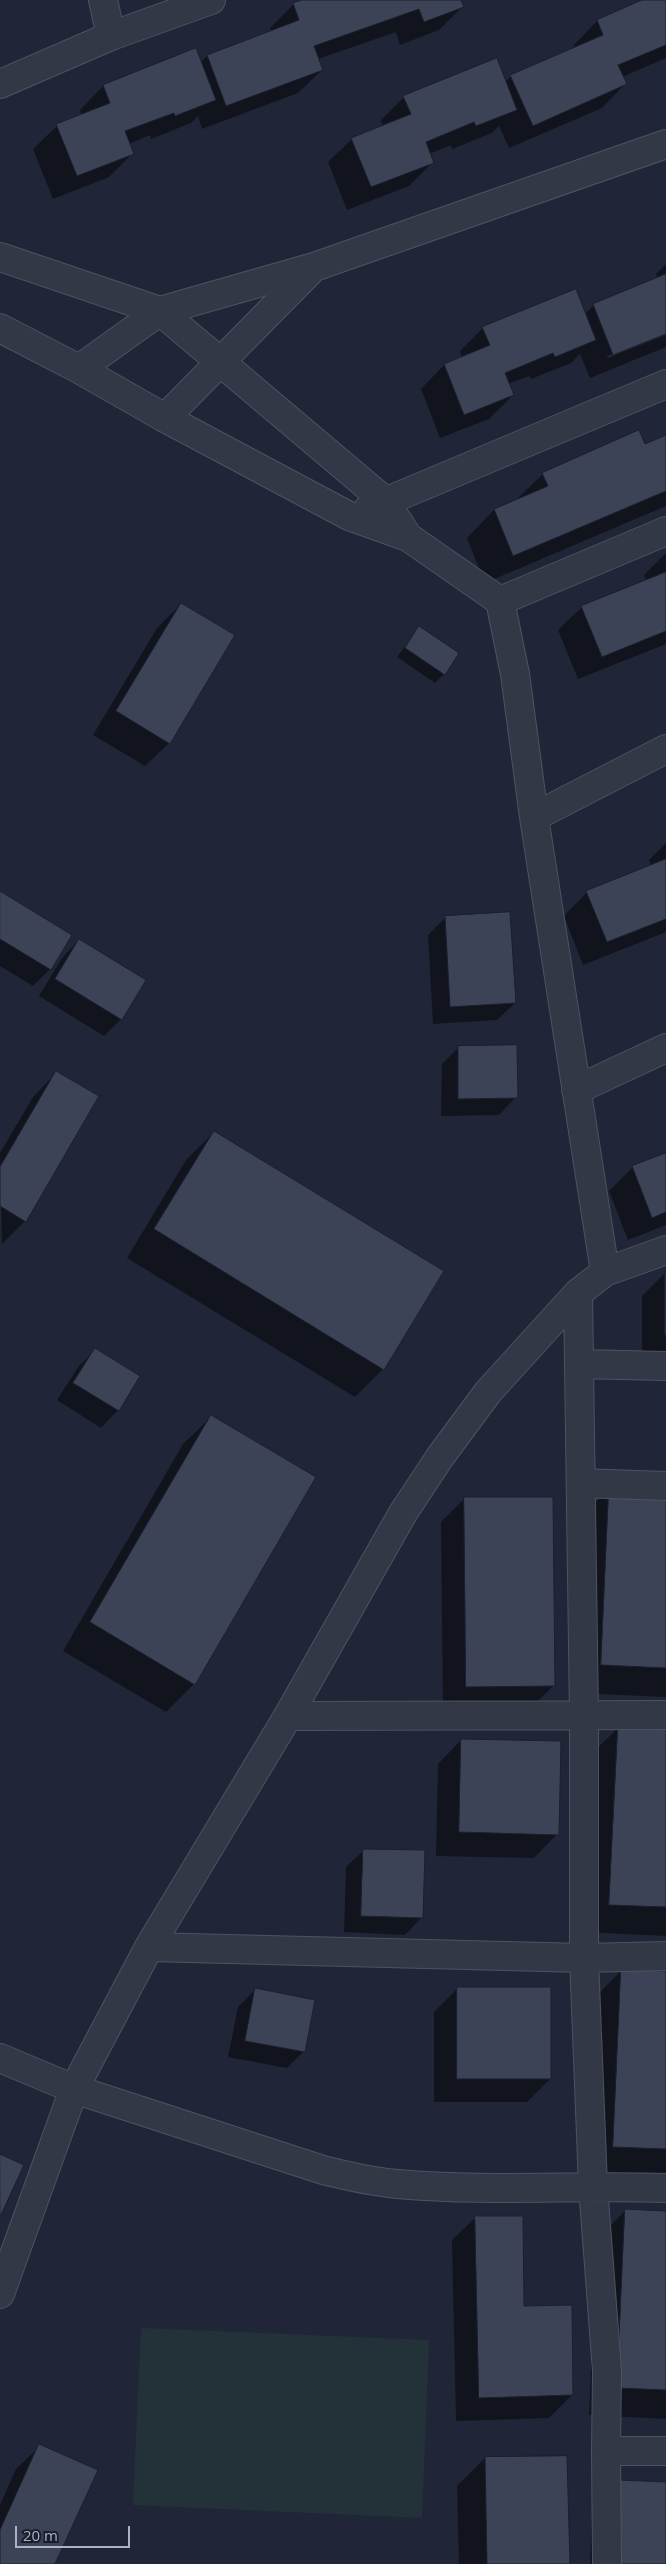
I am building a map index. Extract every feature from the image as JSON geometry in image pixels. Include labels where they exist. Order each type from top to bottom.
[{"type":"street","points":[[103,0],[111,36]]},
{"type":"street","points":[[0,84],[111,36],[211,0]]},
{"type":"street","points":[[80,369],[160,311],[314,267],[666,144]]},
{"type":"street","points":[[0,257],[160,311],[221,360],[385,501],[408,537]]},
{"type":"street","points":[[165,418],[314,267]]},
{"type":"street","points":[[0,328],[80,369],[165,418],[349,516],[408,537],[500,601],[515,674],[534,817],[605,1272]]},
{"type":"street","points":[[349,516],[666,384]]},
{"type":"street","points":[[500,601],[666,531]]},
{"type":"street","points":[[534,817],[666,749]]},
{"type":"street","points":[[576,1090],[666,1048]]},
{"type":"street","points":[[0,2294],[74,2089],[150,1947],[288,1716],[403,1513],[440,1457],[488,1392],[578,1293],[605,1272],[666,1250]]},
{"type":"street","points":[[578,1293],[584,1716],[584,1958],[593,2186],[607,2371],[607,2564]]},
{"type":"street","points":[[580,1364],[666,1366]]},
{"type":"street","points":[[581,1483],[666,1486]]},
{"type":"street","points":[[288,1716],[666,1715]]},
{"type":"street","points":[[150,1947],[584,1958],[666,1956]]},
{"type":"street","points":[[0,2058],[74,2089],[323,2170],[355,2177],[396,2184],[454,2187],[593,2186],[666,2188]]},
{"type":"street","points":[[606,2451],[666,2451]]},
{"type":"shaded area","points":[[141,2328],[429,2340],[422,2518],[133,2505]]},
{"type":"building","points":[[302,0],[461,0],[464,7],[424,22],[419,9],[314,46],[323,70],[226,106],[207,55],[299,20],[293,3]]},
{"type":"building","points":[[642,0],[666,0],[666,45],[618,65],[627,84],[533,126],[510,75],[603,35],[597,20]]},
{"type":"building","points":[[196,48],[216,100],[175,116],[174,113],[125,131],[134,154],[77,176],[56,124],[110,103],[103,85]]},
{"type":"building","points":[[497,58],[517,110],[476,126],[474,122],[426,142],[434,163],[371,187],[351,138],[411,114],[403,96]]},
{"type":"building","points":[[666,274],[666,334],[613,355],[593,304]]},
{"type":"building","points":[[576,289],[596,340],[555,357],[553,353],[505,373],[514,395],[464,415],[444,364],[490,345],[482,327]]},
{"type":"building","points":[[639,430],[645,444],[666,435],[666,491],[513,556],[494,509],[548,486],[542,473]]},
{"type":"building","points":[[666,572],[666,631],[602,657],[581,606]]},
{"type":"building","points":[[181,603],[235,635],[170,744],[116,711]]},
{"type":"building","points":[[419,626],[459,653],[445,675],[405,648]]},
{"type":"building","points":[[666,859],[666,919],[607,942],[586,891]]},
{"type":"building","points":[[0,891],[72,935],[51,970],[0,939]]},
{"type":"building","points":[[510,912],[516,1003],[450,1007],[445,916]]},
{"type":"building","points":[[79,939],[146,980],[122,1020],[55,979]]},
{"type":"building","points":[[517,1045],[518,1098],[458,1099],[458,1046]]},
{"type":"building","points":[[56,1071],[99,1096],[26,1222],[0,1206],[0,1167]]},
{"type":"building","points":[[214,1131],[444,1271],[384,1370],[154,1229]]},
{"type":"building","points":[[666,1153],[666,1212],[652,1218],[632,1166]]},
{"type":"building","points":[[666,1271],[666,1335],[665,1335]]},
{"type":"building","points":[[95,1348],[140,1376],[119,1411],[73,1383]]},
{"type":"building","points":[[211,1415],[316,1477],[195,1685],[90,1622]]},
{"type":"building","points":[[609,1487],[666,1490],[666,1668],[601,1665]]},
{"type":"building","points":[[464,1497],[553,1497],[555,1686],[466,1687]]},
{"type":"building","points":[[618,1726],[666,1728],[666,1907],[609,1905]]},
{"type":"building","points":[[461,1739],[561,1741],[559,1835],[459,1832]]},
{"type":"building","points":[[363,1849],[425,1850],[423,1918],[361,1916]]},
{"type":"building","points":[[621,1969],[666,1971],[666,2149],[613,2147]]},
{"type":"building","points":[[457,1987],[551,1987],[551,2079],[457,2079]]},
{"type":"building","points":[[255,1988],[315,2000],[305,2052],[245,2041]]},
{"type":"building","points":[[0,2154],[24,2165],[0,2217]]},
{"type":"building","points":[[625,2209],[666,2211],[666,2390],[617,2388]]},
{"type":"building","points":[[475,2216],[523,2216],[524,2306],[572,2305],[573,2395],[479,2398]]},
{"type":"building","points":[[39,2444],[98,2470],[55,2564],[0,2564],[0,2530]]},
{"type":"building","points":[[567,2456],[570,2564],[487,2564],[485,2457]]},
{"type":"building","points":[[620,2480],[666,2482],[666,2564],[616,2564]]}]
